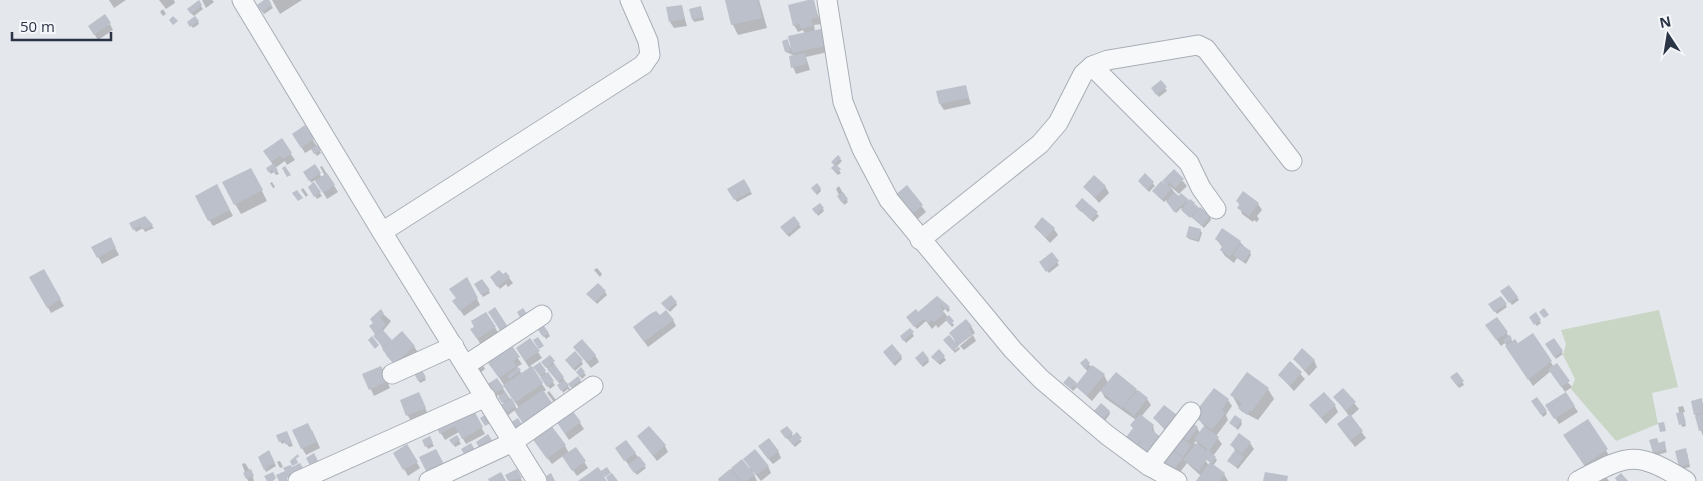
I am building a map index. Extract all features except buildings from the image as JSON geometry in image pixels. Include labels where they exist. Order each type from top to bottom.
[{"type":"street","points":[[242,0],[382,232],[538,481]]},
{"type":"street","points":[[382,232],[643,65],[650,55],[648,41],[630,0]]},
{"type":"street","points":[[827,0],[837,69],[846,110],[862,149],[889,200],[920,240],[1013,350],[1041,379],[1107,435],[1149,466],[1177,481]]},
{"type":"street","points":[[920,240],[1040,144],[1058,123],[1083,74],[1092,66],[1108,60],[1198,45],[1206,49],[1292,161]]},
{"type":"street","points":[[1092,66],[1189,163],[1201,188],[1216,209]]},
{"type":"street","points":[[466,365],[542,315]]},
{"type":"street","points":[[392,374],[454,346]]},
{"type":"street","points":[[429,481],[513,442],[592,386]]},
{"type":"street","points":[[298,481],[486,397]]},
{"type":"street","points":[[1149,466],[1191,412]]},
{"type":"street","points":[[1582,480],[1609,475],[1629,458],[1642,459],[1686,481]]},
{"type":"green space","points":[[1659,310],[1678,387],[1652,393],[1658,424],[1616,441],[1571,389],[1575,379],[1563,355],[1566,344],[1561,330]]}]
